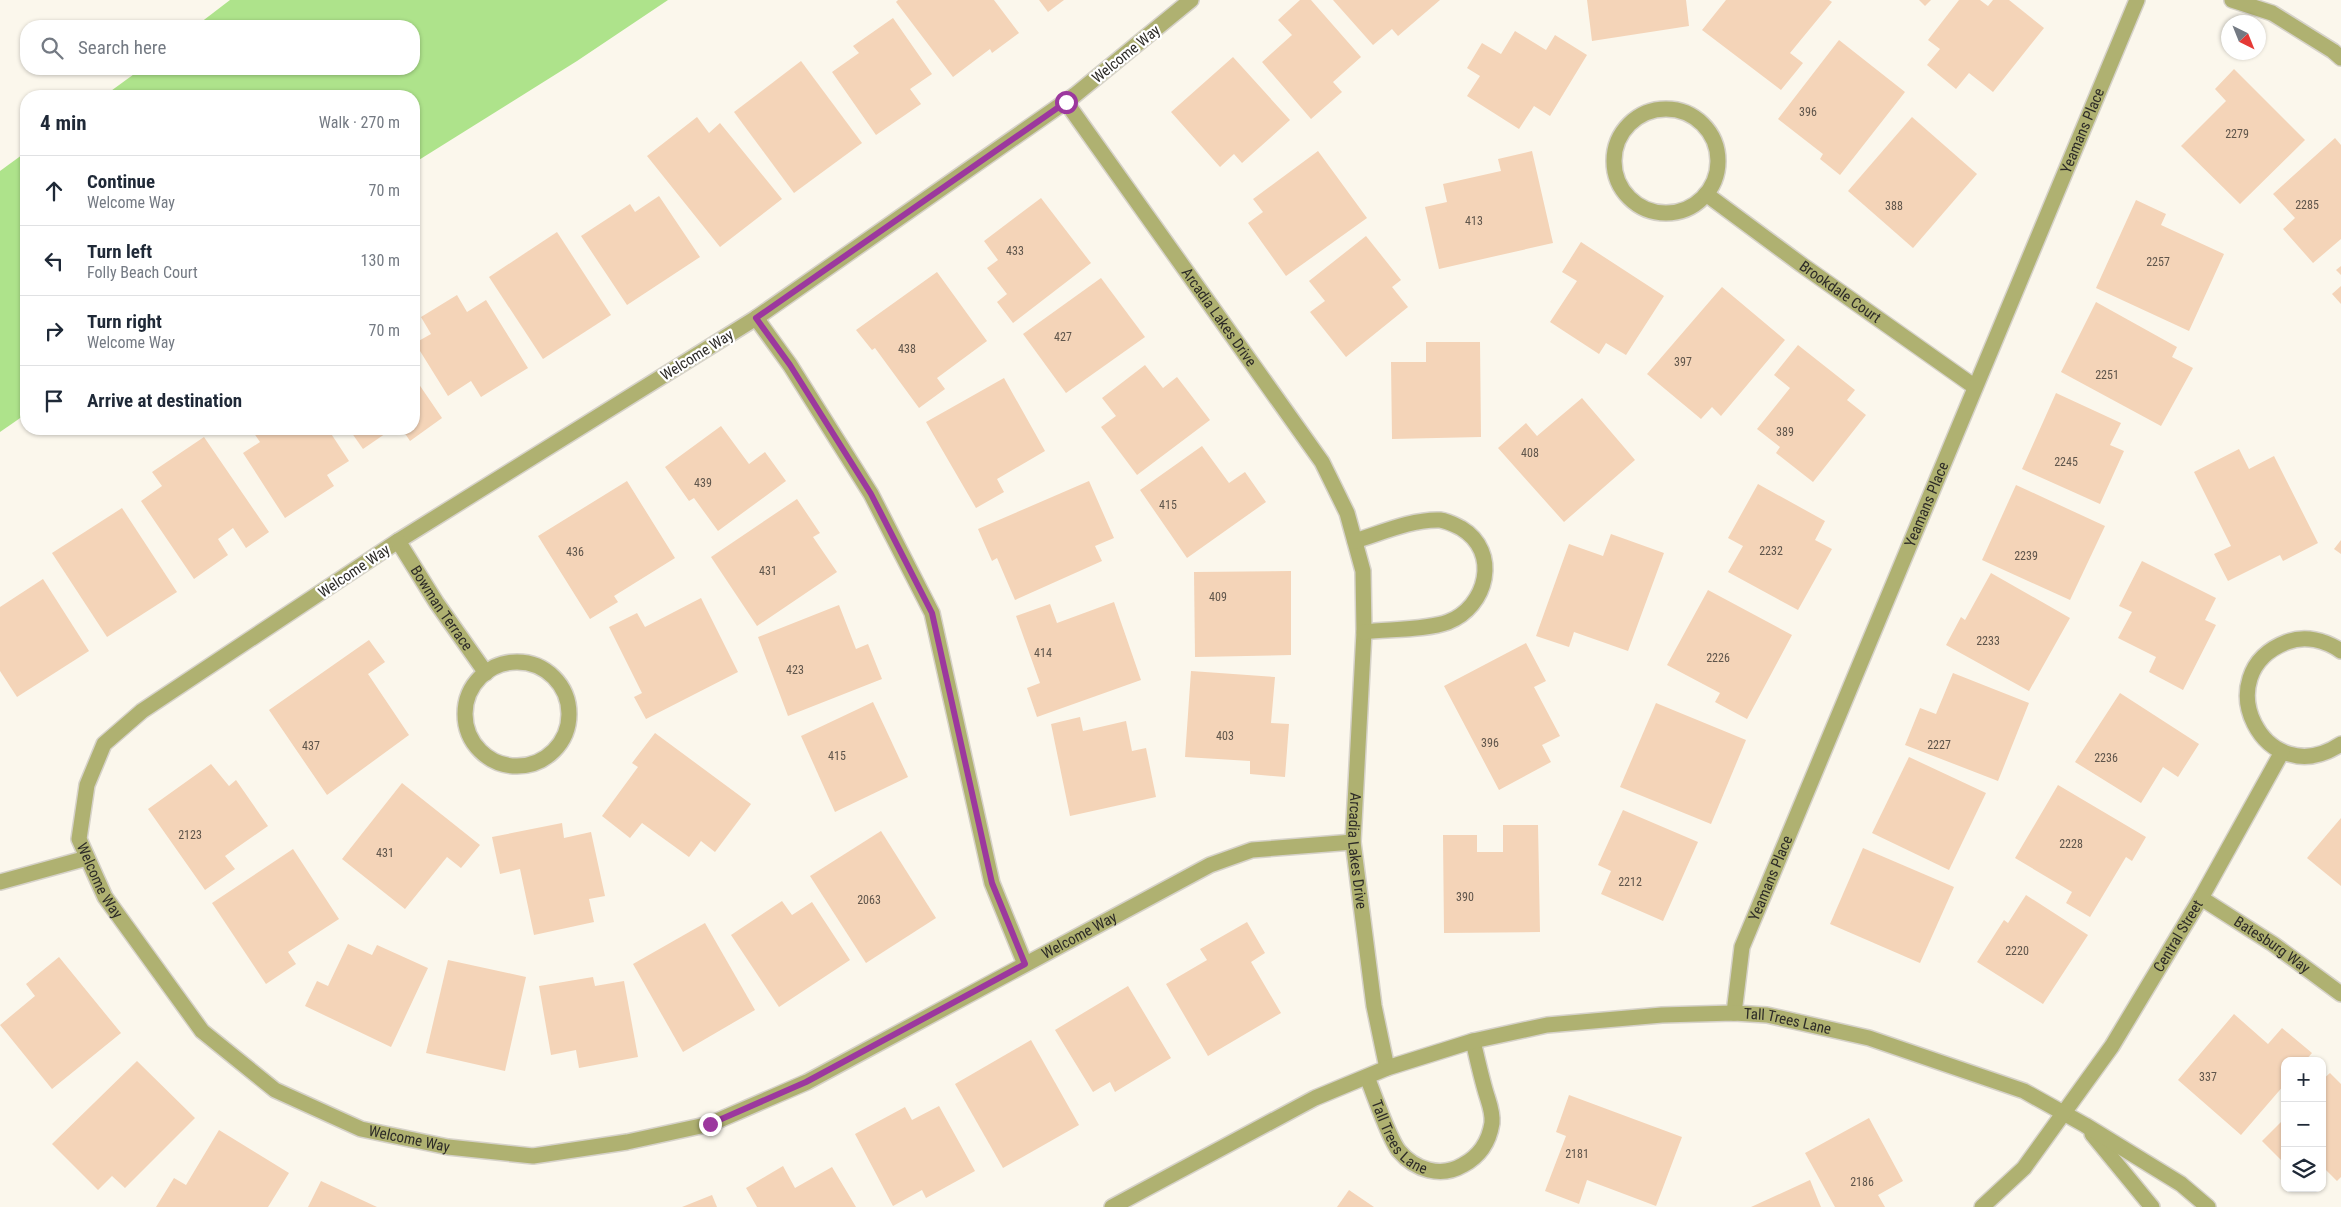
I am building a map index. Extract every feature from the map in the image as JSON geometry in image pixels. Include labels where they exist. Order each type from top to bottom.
[{"type":"street","name":"Welcome Way","points":[[1191,0],[1066,102],[756,318],[398,542],[142,711],[104,744],[87,786],[79,839],[105,897],[202,1031],[275,1090],[361,1129],[448,1147],[533,1156],[627,1142],[710,1124],[806,1082],[1210,865],[1252,850],[1353,842]]},
{"type":"street","name":"Yeamans Place","points":[[1734,1013],[1742,947],[2137,0]]},
{"type":"street","points":[[2232,0],[2272,13],[2341,58]]},
{"type":"street","name":"Arcadia Lakes Drive","points":[[1066,102],[1322,462],[1347,513],[1363,571],[1364,632],[1353,842],[1374,1006],[1387,1068]]},
{"type":"street","points":[[1658,110],[1674,110],[1688,114],[1702,123],[1711,135],[1716,150],[1717,165],[1714,180],[1706,194],[1696,203],[1683,210],[1669,213],[1655,212],[1642,207],[1630,199],[1616,175],[1614,162],[1615,148],[1621,135],[1630,123],[1643,114],[1658,110]]},
{"type":"street","name":"Brookdale Court","points":[[1706,194],[1802,265],[1975,387]]},
{"type":"street","points":[[756,318],[790,365],[871,494],[932,613],[992,883],[1025,964]]},
{"type":"street","points":[[1355,541],[1417,523],[1441,520],[1453,523],[1467,532],[1480,547],[1486,573],[1481,594],[1468,611],[1440,624],[1364,632]]},
{"type":"street","name":"Bowman Terrace","points":[[398,542],[436,602],[486,673]]},
{"type":"street","points":[[2341,651],[2332,644],[2312,639],[2294,640],[2276,646],[2262,658],[2252,674],[2247,691],[2248,710],[2255,728],[2267,742],[2282,752],[2302,756],[2322,754],[2341,744]]},
{"type":"street","points":[[515,662],[530,664],[545,670],[557,680],[569,708],[569,723],[564,738],[542,760],[527,765],[512,766],[484,754],[474,743],[467,728],[465,713],[472,691],[486,673],[500,665],[515,662]]},
{"type":"street","name":"Central Street","points":[[1982,1207],[2024,1168],[2062,1112],[2112,1046],[2201,898],[2282,752]]},
{"type":"street","points":[[0,882],[87,858]]},
{"type":"street","name":"Batesburg Way","points":[[2201,898],[2273,944],[2341,994]]},
{"type":"street","name":"Tall Trees Lane","points":[[1112,1207],[1315,1098],[1387,1068],[1473,1041],[1547,1025],[1662,1015],[1734,1013],[1767,1015],[1869,1038],[2024,1091],[2085,1125],[2181,1184],[2208,1207]]},
{"type":"street","name":"Tall Trees Lane","points":[[1367,1077],[1397,1149],[1412,1164],[1420,1168],[1440,1172],[1456,1169],[1475,1159],[1487,1142],[1492,1121],[1491,1106],[1473,1041]]},
{"type":"street","name":"Tall Trees Lane","points":[[2085,1125],[2152,1207]]},
{"type":"shaded area","points":[[230,0],[668,0],[577,61],[420,159],[420,90],[112,90],[133,75],[420,75],[420,20],[204,20]]},
{"type":"shaded area","points":[[20,156],[20,418],[0,432],[0,171]]},
{"type":"building","points":[[898,0],[994,0],[1019,33],[992,53],[990,49],[953,77],[896,2]]},
{"type":"building","points":[[1039,0],[1064,0],[1048,12]]},
{"type":"building","points":[[1300,0],[1311,0],[1361,57],[1333,82],[1342,92],[1311,119],[1262,62],[1292,35],[1278,20]]},
{"type":"building","points":[[1333,0],[1440,0],[1398,36],[1392,29],[1373,45]]},
{"type":"building","points":[[1587,0],[1686,0],[1689,26],[1592,41]]},
{"type":"building","points":[[1726,0],[1829,0],[1832,2],[1790,53],[1803,63],[1781,90],[1702,30]]},
{"type":"building","points":[[1919,0],[1931,0],[1925,6]]},
{"type":"building","points":[[1959,0],[1980,0],[1988,6],[1993,0],[2009,0],[2044,28],[1993,92],[1969,73],[1956,89],[1927,65],[1940,49],[1928,40]]},
{"type":"building","points":[[893,18],[932,74],[910,89],[921,104],[876,135],[832,72],[859,53],[853,46]]},
{"type":"building","points":[[1515,31],[1546,50],[1555,35],[1587,55],[1550,116],[1534,106],[1519,129],[1467,96],[1480,76],[1467,68],[1482,43],[1501,54]]},
{"type":"building","points":[[1839,40],[1905,92],[1840,175],[1820,159],[1823,154],[1778,119]]},
{"type":"building","points":[[1233,57],[1290,120],[1242,163],[1234,154],[1220,167],[1171,112]]},
{"type":"building","points":[[801,61],[862,143],[794,193],[734,112]]},
{"type":"building","points":[[2234,69],[2305,140],[2240,204],[2181,146],[2226,101],[2215,89]]},
{"type":"building","points":[[697,117],[709,133],[720,123],[782,199],[720,247],[647,156]]},
{"type":"building","points":[[1912,117],[1977,174],[1913,248],[1848,191]]},
{"type":"building","points":[[2335,138],[2341,145],[2341,239],[2313,263],[2283,229],[2295,218],[2273,194]]},
{"type":"building","points":[[1318,151],[1367,218],[1286,276],[1248,223],[1263,212],[1253,199]]},
{"type":"building","points":[[1532,151],[1553,243],[1439,269],[1425,207],[1447,202],[1443,184],[1501,171],[1498,159]]},
{"type":"building","points":[[659,196],[700,257],[627,305],[581,236],[630,204],[635,212]]},
{"type":"building","points":[[1041,198],[1091,263],[1013,323],[997,302],[1007,294],[987,268],[998,260],[984,241]]},
{"type":"building","points":[[2136,200],[2166,214],[2161,225],[2224,254],[2189,331],[2096,288]]},
{"type":"building","points":[[557,232],[611,315],[543,359],[489,277]]},
{"type":"building","points":[[1366,236],[1401,280],[1392,287],[1408,307],[1346,357],[1310,312],[1325,301],[1309,281]]},
{"type":"building","points":[[1581,242],[1664,296],[1626,355],[1606,343],[1599,354],[1550,322],[1577,281],[1562,272]]},
{"type":"building","points":[[2341,266],[2341,275],[2336,270]]},
{"type":"building","points":[[937,272],[987,341],[937,378],[945,389],[919,408],[875,348],[872,350],[856,330]]},
{"type":"building","points":[[1101,278],[1145,337],[1066,393],[1023,334]]},
{"type":"building","points":[[2341,286],[2341,304],[2332,294]]},
{"type":"building","points":[[1722,287],[1785,340],[1721,416],[1712,407],[1701,419],[1647,374]]},
{"type":"building","points":[[457,295],[467,312],[486,300],[528,368],[481,397],[471,381],[448,396],[420,351],[420,340],[431,334],[421,317]]},
{"type":"building","points":[[2096,302],[2177,347],[2172,357],[2193,368],[2161,426],[2061,372]]},
{"type":"building","points":[[1426,342],[1480,342],[1481,437],[1392,439],[1391,362],[1426,362]]},
{"type":"building","points":[[1798,345],[1855,390],[1847,400],[1866,415],[1813,482],[1776,453],[1780,447],[1757,429],[1790,388],[1774,375]]},
{"type":"building","points":[[1145,365],[1163,388],[1177,377],[1210,420],[1137,475],[1101,427],[1116,416],[1102,398]]},
{"type":"building","points":[[1004,378],[1045,451],[997,479],[1004,492],[976,508],[926,422]]},
{"type":"building","points":[[420,386],[442,418],[420,434]]},
{"type":"building","points":[[2056,393],[2121,423],[2110,445],[2124,451],[2100,504],[2022,469]]},
{"type":"building","points":[[1582,398],[1635,460],[1564,522],[1498,448],[1526,423],[1537,436]]},
{"type":"building","points":[[721,426],[749,464],[765,452],[786,481],[718,531],[694,498],[689,501],[665,467]]},
{"type":"building","points":[[255,435],[332,435],[349,461],[327,475],[334,486],[285,518],[243,453],[260,442]]},
{"type":"building","points":[[353,435],[383,435],[363,449]]},
{"type":"building","points":[[406,435],[418,435],[410,441]]},
{"type":"building","points":[[204,437],[269,532],[246,548],[233,528],[218,539],[228,555],[194,579],[141,501],[162,486],[152,472]]},
{"type":"building","points":[[1202,446],[1229,483],[1245,472],[1266,502],[1187,558],[1140,490]]},
{"type":"building","points":[[2239,449],[2249,469],[2274,456],[2318,543],[2283,561],[2280,555],[2228,581],[2214,554],[2231,546],[2194,472]]},
{"type":"building","points":[[627,481],[675,558],[614,596],[618,602],[590,619],[538,536]]},
{"type":"building","points":[[1089,481],[1114,538],[1095,546],[1102,561],[1015,600],[997,558],[992,561],[978,529]]},
{"type":"building","points":[[1758,484],[1825,521],[1815,540],[1832,549],[1798,610],[1728,572],[1743,546],[1728,538]]},
{"type":"building","points":[[2016,485],[2105,526],[2070,600],[1982,560]]},
{"type":"building","points":[[797,499],[820,533],[813,537],[837,572],[757,626],[711,557]]},
{"type":"building","points":[[122,508],[177,592],[107,637],[52,553]]},
{"type":"building","points":[[1611,534],[1664,553],[1628,651],[1574,632],[1569,647],[1536,636],[1569,544],[1603,556]]},
{"type":"building","points":[[2341,540],[2341,554],[2334,549]]},
{"type":"building","points":[[2142,561],[2216,598],[2205,620],[2216,625],[2183,690],[2149,672],[2156,657],[2118,638],[2132,612],[2119,606]]},
{"type":"building","points":[[1291,571],[1291,655],[1195,657],[1194,572]]},
{"type":"building","points":[[1991,573],[2070,618],[2029,691],[1946,645],[1961,617],[1965,620]]},
{"type":"building","points":[[43,579],[89,651],[17,697],[0,671],[0,607]]},
{"type":"building","points":[[1708,590],[1792,635],[1747,719],[1715,702],[1720,693],[1667,665]]},
{"type":"building","points":[[701,598],[738,672],[646,719],[634,697],[642,693],[609,627],[637,613],[645,627]]},
{"type":"building","points":[[1114,602],[1141,680],[1037,717],[1027,688],[1040,683],[1016,616],[1050,604],[1057,623]]},
{"type":"building","points":[[839,605],[856,649],[868,644],[882,679],[788,716],[758,637]]},
{"type":"building","points":[[369,640],[385,662],[368,674],[409,735],[327,795],[269,710]]},
{"type":"building","points":[[1526,643],[1546,681],[1534,687],[1560,736],[1542,745],[1551,762],[1499,790],[1444,686]]},
{"type":"building","points":[[1191,671],[1275,677],[1271,723],[1289,724],[1285,777],[1250,774],[1250,761],[1185,757]]},
{"type":"building","points":[[1953,673],[2029,703],[1998,781],[1905,745],[1920,708],[1936,714]]},
{"type":"building","points":[[2120,693],[2199,744],[2178,777],[2163,767],[2141,803],[2075,762]]},
{"type":"building","points":[[873,702],[908,777],[835,812],[801,736]]},
{"type":"building","points":[[1656,703],[1746,740],[1711,824],[1620,787]]},
{"type":"building","points":[[1080,717],[1083,731],[1126,721],[1132,751],[1146,748],[1156,797],[1070,816],[1051,724]]},
{"type":"building","points":[[655,733],[751,804],[715,852],[701,841],[689,857],[642,823],[630,838],[602,816],[638,767],[632,763]]},
{"type":"building","points":[[1909,757],[1986,793],[1949,870],[1872,833]]},
{"type":"building","points":[[211,764],[229,786],[236,780],[268,826],[225,856],[235,869],[205,890],[148,809]]},
{"type":"building","points":[[402,783],[480,845],[461,868],[447,857],[405,909],[342,859]]},
{"type":"building","points":[[2058,785],[2146,837],[2132,861],[2126,857],[2090,917],[2066,903],[2072,892],[2015,858]]},
{"type":"building","points":[[1623,810],[1698,842],[1663,921],[1601,894],[1611,871],[1598,865]]},
{"type":"building","points":[[2341,818],[2341,886],[2307,858]]},
{"type":"building","points":[[562,823],[564,838],[591,832],[605,896],[589,899],[594,922],[534,935],[520,869],[500,874],[492,837]]},
{"type":"building","points":[[1503,825],[1538,825],[1540,932],[1444,933],[1443,835],[1477,835],[1477,852],[1503,852]]},
{"type":"building","points":[[881,831],[936,918],[866,963],[810,876]]},
{"type":"building","points":[[1863,848],[1954,887],[1920,963],[1830,924]]},
{"type":"building","points":[[293,849],[339,919],[288,952],[296,964],[266,984],[212,903]]},
{"type":"building","points":[[2026,895],[2088,935],[2043,1004],[1977,962],[2004,920],[2008,923]]},
{"type":"building","points":[[782,901],[792,915],[812,902],[850,960],[779,1007],[731,935]]},
{"type":"building","points":[[1247,922],[1265,953],[1251,962],[1281,1013],[1208,1056],[1166,984],[1207,960],[1200,949]]},
{"type":"building","points":[[705,923],[755,1010],[683,1052],[633,964]]},
{"type":"building","points":[[348,944],[372,955],[377,945],[428,968],[391,1047],[305,1006],[317,981],[328,986]]},
{"type":"building","points":[[59,957],[121,1033],[52,1089],[0,1025],[35,996],[26,984]]},
{"type":"building","points":[[448,960],[526,977],[505,1071],[426,1053]]},
{"type":"building","points":[[593,977],[595,986],[624,981],[638,1057],[579,1068],[576,1050],[551,1055],[539,986]]},
{"type":"building","points":[[1128,986],[1171,1058],[1115,1092],[1110,1082],[1093,1092],[1055,1030]]},
{"type":"building","points":[[2234,1014],[2268,1044],[2282,1028],[2312,1053],[2308,1057],[2281,1057],[2281,1089],[2241,1135],[2178,1080]]},
{"type":"building","points":[[1031,1040],[1079,1125],[1003,1168],[955,1084]]},
{"type":"building","points":[[137,1061],[195,1118],[125,1188],[112,1176],[98,1190],[52,1144]]},
{"type":"building","points":[[2330,1073],[2341,1084],[2341,1177],[2337,1181],[2326,1170],[2326,1076]]},
{"type":"building","points":[[1569,1095],[1682,1137],[1656,1206],[1587,1180],[1579,1204],[1545,1191],[1566,1136],[1556,1132]]},
{"type":"building","points":[[939,1106],[975,1171],[926,1198],[922,1190],[893,1206],[855,1134],[905,1107],[912,1120]]},
{"type":"building","points":[[1869,1118],[1903,1181],[1878,1195],[1885,1207],[1835,1207],[1805,1153]]},
{"type":"building","points":[[2281,1122],[2281,1160],[2262,1141]]},
{"type":"building","points":[[219,1130],[289,1173],[268,1207],[156,1207],[174,1178],[186,1185]]},
{"type":"building","points":[[783,1166],[795,1188],[832,1167],[856,1207],[757,1207],[746,1188]]},
{"type":"building","points":[[1810,1180],[1821,1207],[1751,1207]]},
{"type":"building","points":[[321,1181],[377,1207],[308,1207]]},
{"type":"building","points":[[1349,1190],[1374,1207],[1337,1207]]},
{"type":"building","points":[[712,1195],[717,1207],[682,1207]]},
{"type":"route","points":[[710,1124],[806,1082],[1025,964],[992,883],[932,613],[871,494],[790,365],[756,318],[1066,102]]}]
